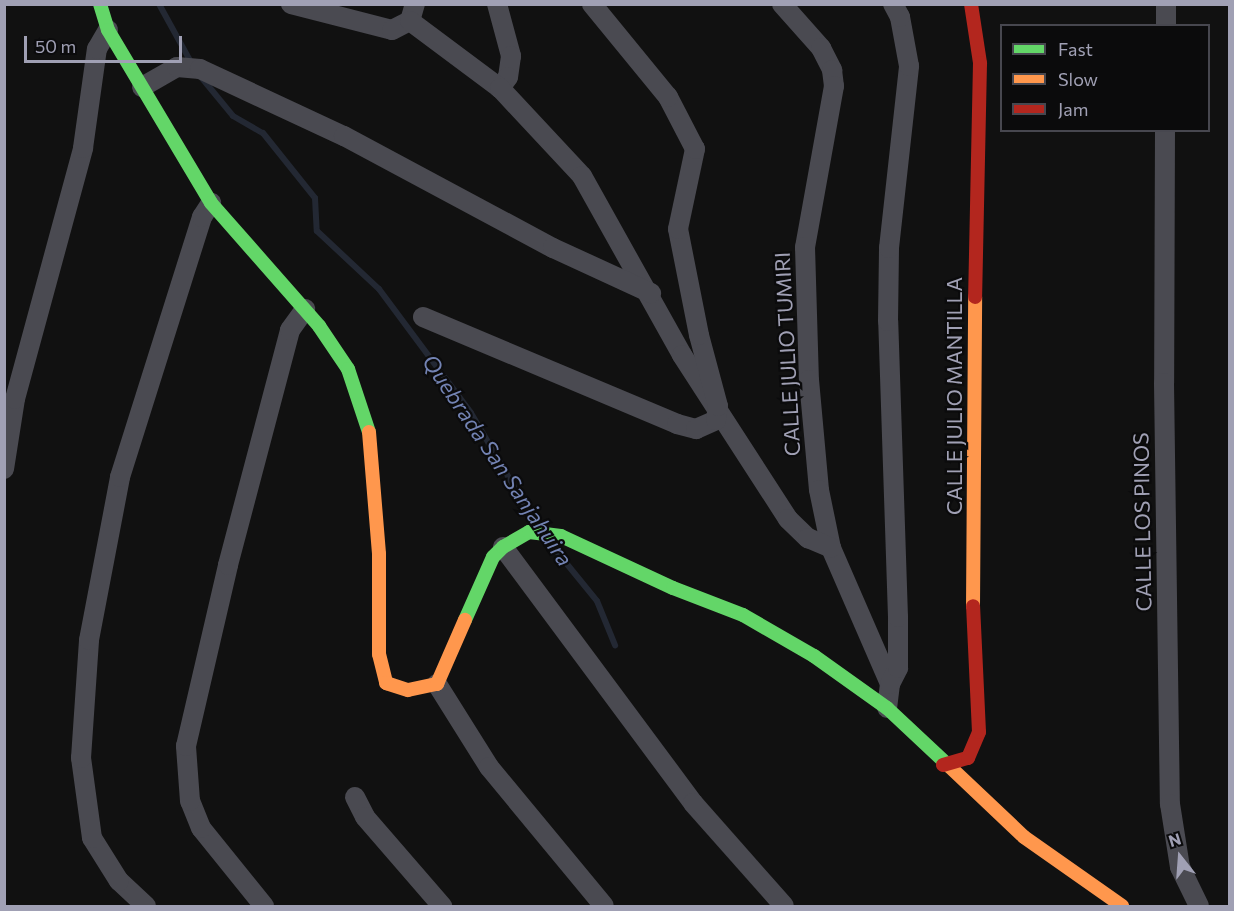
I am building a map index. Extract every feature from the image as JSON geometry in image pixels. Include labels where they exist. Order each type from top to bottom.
[{"type":"street","points":[[100,4],[108,30],[211,203],[305,309],[348,369],[370,435],[379,554],[379,654],[386,682],[408,690],[437,684]]},
{"type":"street","points":[[291,4],[392,30],[413,13],[500,88],[582,176],[651,293],[682,355],[718,406],[788,519],[808,538],[831,548]]},
{"type":"street","points":[[497,4],[511,56],[508,77],[500,88]]},
{"type":"street","points":[[423,317],[676,424],[696,429],[708,426],[716,420],[718,406],[696,324],[678,229],[695,149],[668,97],[592,4]]},
{"type":"street","name":"CALLE JULIO TUMIRI","points":[[782,4],[821,48],[832,70],[834,86],[805,247],[809,380],[819,490],[831,548],[890,684]]},
{"type":"street","points":[[886,708],[890,684],[898,668],[888,321],[889,248],[909,66],[900,17],[893,4]]},
{"type":"street","name":"CALLE JULIO MANTILLA","points":[[943,765],[968,758],[979,732],[974,643],[980,63],[971,4]]},
{"type":"street","points":[[1166,4],[1166,24]]},
{"type":"street","points":[[4,469],[15,399],[83,148],[97,49],[108,30]]},
{"type":"street","points":[[142,87],[177,67],[200,69],[344,136],[553,248],[651,293]]},
{"type":"street","name":"CALLE LOS PINOS","points":[[1165,132],[1164,383],[1170,804],[1180,867],[1199,906]]},
{"type":"street","points":[[146,906],[119,881],[92,838],[81,759],[89,640],[120,477],[202,217],[211,203]]},
{"type":"street","points":[[264,906],[201,828],[190,801],[186,746],[228,565],[290,330],[305,309]]},
{"type":"street","points":[[437,684],[486,567],[502,547],[540,531],[605,554],[674,588],[743,615],[814,656],[886,708],[943,765],[1024,837],[1122,906]]},
{"type":"street","points":[[502,547],[693,803],[784,906]]},
{"type":"street","points":[[437,684],[489,767],[604,906]]},
{"type":"street","points":[[355,797],[365,817],[442,906]]},
{"type":"waterway","name":"Quebrada San Sanjahuira","points":[[159,4],[192,64]]},
{"type":"waterway","name":"Quebrada San Sanjahuira","points":[[201,77],[233,116],[263,133],[315,198],[317,231],[379,289],[471,413],[536,524]]},
{"type":"waterway","name":"Quebrada San Sanjahuira","points":[[549,542],[597,601],[615,645]]},
{"type":"traffic: fast","points":[[100,4],[108,30],[211,203],[319,326],[348,369],[369,432]]},
{"type":"traffic: fast","points":[[465,620],[493,557],[503,547],[529,532],[561,536],[673,588],[743,615],[814,656],[887,708],[949,766]]},
{"type":"traffic: slow","points":[[973,606],[975,297]]},
{"type":"traffic: slow","points":[[369,432],[379,554],[379,654],[386,683],[408,690],[437,684],[465,620]]},
{"type":"traffic: slow","points":[[949,766],[1024,837],[1122,906]]},
{"type":"traffic: jam","points":[[971,4],[980,63],[975,297]]},
{"type":"traffic: jam","points":[[943,765],[968,758],[979,732],[973,606]]}]
